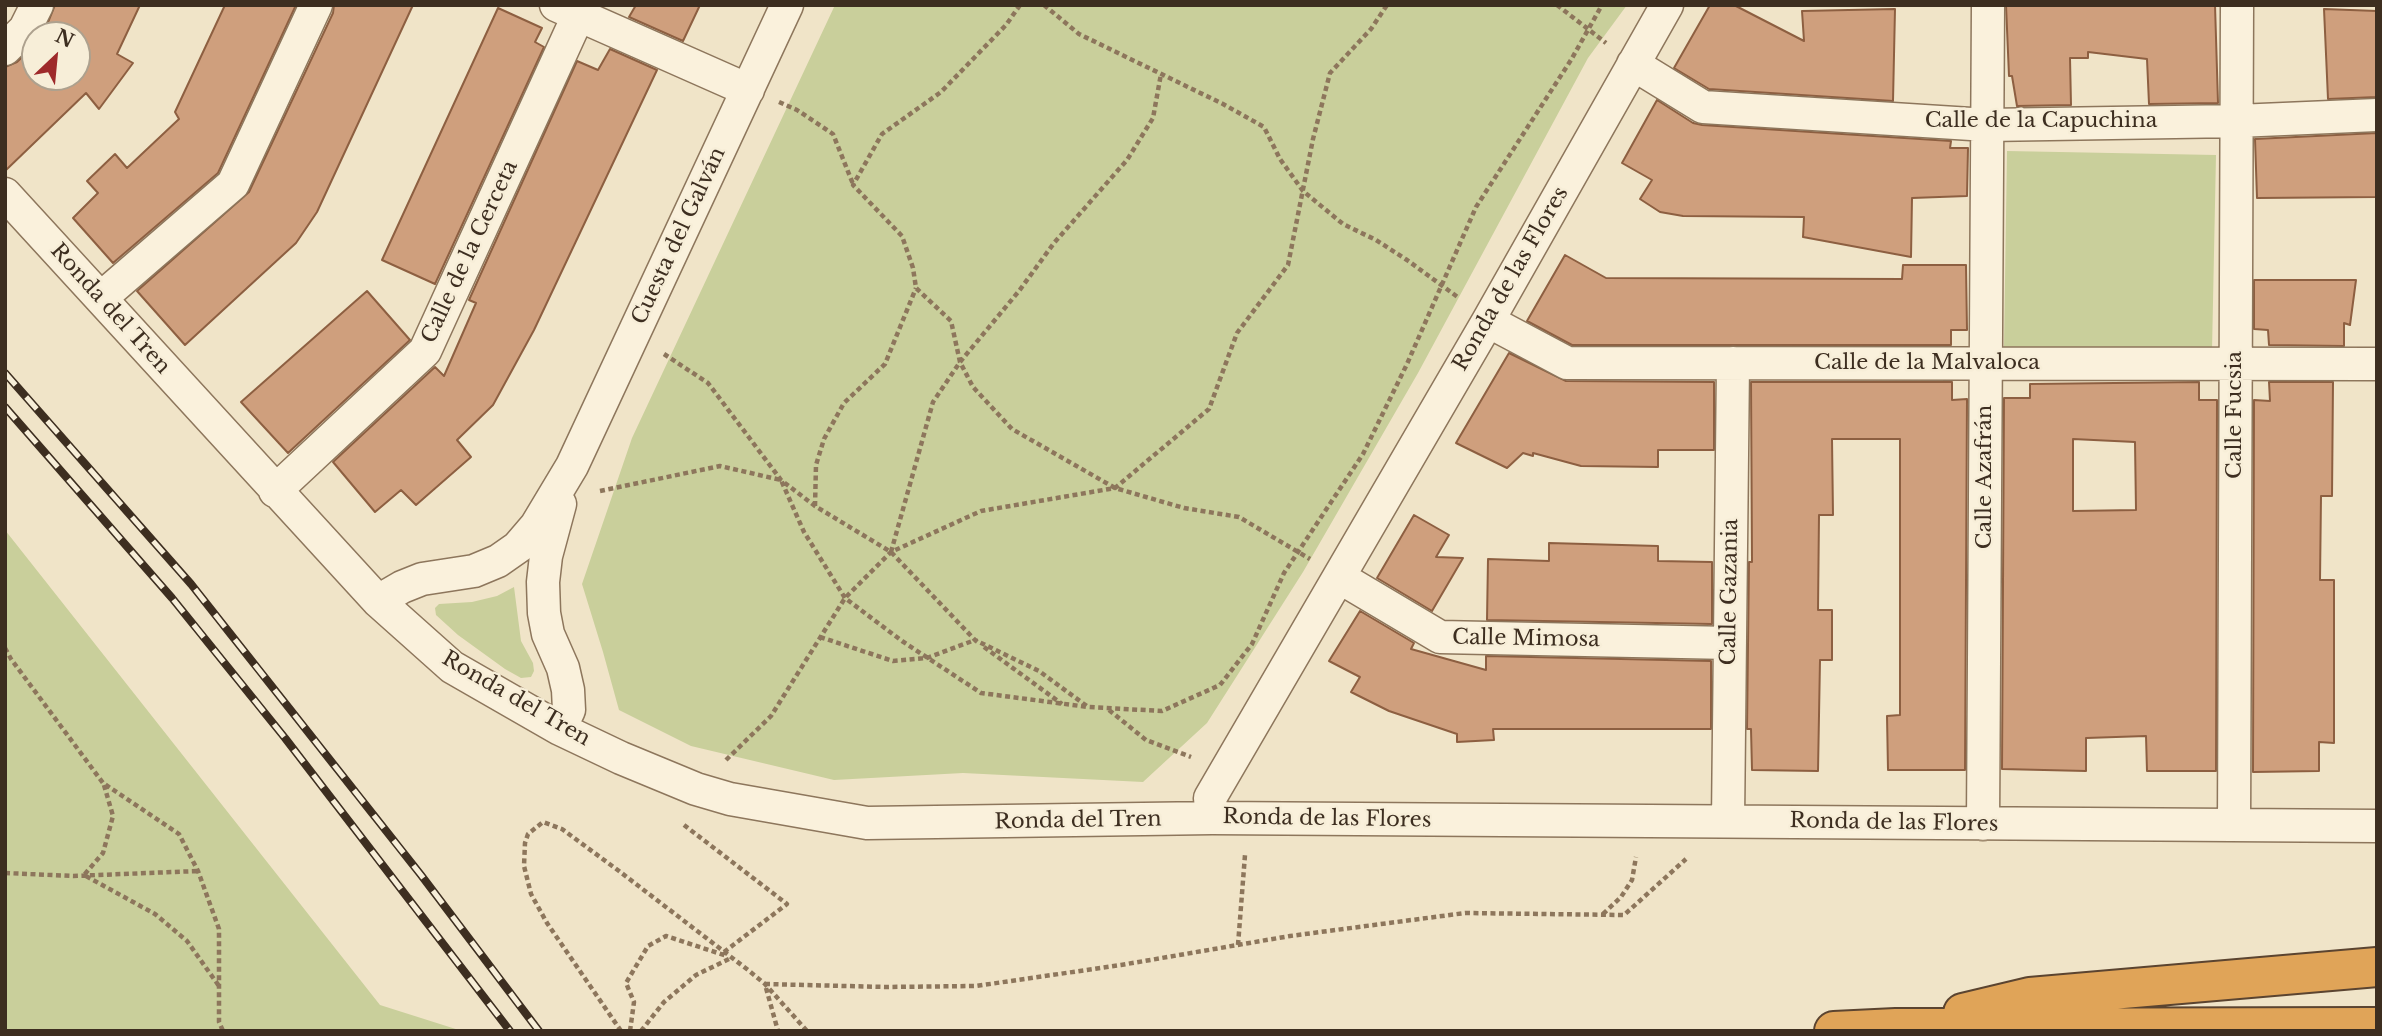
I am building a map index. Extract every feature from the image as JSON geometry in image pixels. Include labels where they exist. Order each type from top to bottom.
[{"type":"highway","points":[[1896,1028],[2030,997],[2377,967]]},
{"type":"highway","points":[[1835,1031],[1896,1028],[2377,1027]]},
{"type":"street","points":[[5,49],[25,29],[37,5]]},
{"type":"street","points":[[101,298],[233,184],[316,5]]},
{"type":"street","name":"Cuesta del Galván","points":[[378,601],[422,579],[474,571],[498,561],[518,547],[536,526],[572,466],[787,5]]},
{"type":"street","name":"Ronda de las Flores","points":[[1667,5],[1488,321],[1210,797],[1212,818],[2377,826]]},
{"type":"street","name":"Calle Azafrán","points":[[1983,824],[1988,5]]},
{"type":"street","name":"Calle Fucsia","points":[[2234,825],[2237,5]]},
{"type":"street","points":[[573,9],[748,90]]},
{"type":"street","name":"Calle de la Cerceta","points":[[275,491],[425,351],[573,9]]},
{"type":"street","name":"Calle de la Capuchina","points":[[1633,64],[1703,107],[1987,125],[2237,121],[2377,114]]},
{"type":"street","name":"Ronda del Tren","points":[[5,194],[378,601],[452,667],[559,729],[696,789],[730,799],[867,823],[1212,818]]},
{"type":"street","name":"Calle de la Malvaloca","points":[[1488,321],[1567,363],[2377,364]]},
{"type":"street","name":"Calle Gazania","points":[[1728,821],[1733,363]]},
{"type":"street","name":"Cuesta del Galván","points":[[559,729],[569,710],[568,690],[563,668],[548,634],[542,582],[546,556],[572,466]]},
{"type":"street","name":"Calle Mimosa","points":[[1339,577],[1440,637],[1730,643]]},
{"type":"path","points":[[853,185],[882,134],[941,92],[1006,25],[1020,5]]},
{"type":"path","points":[[1044,5],[1079,34],[1264,127],[1280,159],[1303,191],[1343,224],[1376,240],[1442,284],[1488,321]]},
{"type":"path","points":[[696,789],[771,716],[845,598],[891,552],[981,511],[1115,488],[1209,409],[1237,333],[1288,265],[1330,73],[1371,29],[1387,5]]},
{"type":"path","points":[[1557,5],[1633,64]]},
{"type":"path","points":[[632,337],[679,362],[708,383],[781,480],[804,532],[845,598],[927,658],[981,693],[1088,707],[1162,712],[1220,685],[1252,644],[1284,573],[1363,454],[1476,207],[1602,5]]},
{"type":"path","points":[[891,552],[933,402],[960,362],[1019,291],[1054,243],[1127,160],[1153,118],[1161,74]]},
{"type":"path","points":[[748,90],[797,110],[833,134],[853,185],[902,236],[913,268],[916,288],[885,364],[844,403],[824,439],[816,465],[815,506]]},
{"type":"path","points":[[916,288],[950,321],[960,362],[973,387],[1012,429],[1115,488],[1184,508],[1239,517],[1339,577]]},
{"type":"path","points":[[562,500],[639,481],[720,466],[781,480],[815,506],[891,552],[975,640],[1062,704]]},
{"type":"path","points":[[820,637],[893,661],[927,658],[975,640],[1039,671],[1088,707]]},
{"type":"path","points":[[5,648],[103,783],[179,834],[198,872],[219,929],[219,1022],[223,1031]]},
{"type":"path","points":[[1108,709],[1146,740],[1226,770]]},
{"type":"path","points":[[84,875],[103,853],[113,816],[103,783]]},
{"type":"path","points":[[1238,945],[1248,819]]},
{"type":"path","points":[[1602,914],[1621,897],[1632,880],[1636,866],[1635,843],[1623,821]]},
{"type":"path","points":[[765,984],[886,988],[976,986],[1290,936],[1465,913],[1625,915],[1728,821]]},
{"type":"path","points":[[621,1031],[547,923],[531,894],[524,866],[528,834],[543,822],[562,830],[765,984],[807,1031]]},
{"type":"path","points":[[694,833],[787,904],[724,952]]},
{"type":"path","points":[[5,873],[84,875],[198,872]]},
{"type":"path","points":[[84,875],[155,914],[187,942],[219,987]]},
{"type":"path","points":[[630,1031],[634,1002],[626,983],[649,946],[666,936],[731,958]]},
{"type":"path","points":[[641,1031],[664,1002],[695,975],[731,958]]},
{"type":"path","points":[[765,984],[778,1031]]},
{"type":"green space","points":[[835,5],[1627,5],[1588,58],[1418,373],[1303,572],[1207,723],[1143,782],[963,773],[834,780],[691,746],[619,710],[582,584],[632,438]]},
{"type":"green space","points":[[2007,151],[2216,155],[2212,351],[2004,347]]},
{"type":"green space","points":[[5,530],[380,1005],[462,1031],[5,1031]]},
{"type":"green space","points":[[514,587],[521,641],[533,663],[534,671],[531,677],[521,678],[505,669],[458,635],[436,615],[435,608],[439,604],[472,602],[497,596]]},
{"type":"building","points":[[55,5],[140,5],[117,54],[133,63],[99,109],[86,93],[5,171],[5,67],[21,58],[21,91],[91,91],[91,21],[49,21]]},
{"type":"building","points":[[225,5],[296,5],[218,173],[113,263],[73,218],[98,193],[87,181],[115,154],[127,168],[179,119],[175,112]]},
{"type":"building","points":[[334,5],[413,5],[317,212],[296,243],[185,345],[137,291],[249,192],[333,13]]},
{"type":"building","points":[[636,5],[700,5],[683,41],[629,17]]},
{"type":"building","points":[[1710,5],[1734,5],[1804,41],[1802,11],[1895,9],[1893,101],[1709,89],[1674,68]]},
{"type":"building","points":[[2006,5],[2215,5],[2218,103],[2149,104],[2147,59],[2088,52],[2088,58],[2070,58],[2071,105],[2017,106],[2012,76],[2009,76]]},
{"type":"building","points":[[498,8],[542,28],[535,42],[544,47],[435,284],[382,260]]},
{"type":"building","points":[[2324,9],[2377,11],[2377,97],[2328,99]]},
{"type":"building","points":[[610,49],[657,70],[534,330],[493,405],[457,440],[471,457],[416,505],[401,490],[375,512],[333,462],[435,367],[444,376],[476,303],[469,300],[577,61],[598,70]]},
{"type":"building","points":[[1657,100],[1693,123],[1702,125],[1951,141],[1950,148],[1968,148],[1967,196],[1912,198],[1911,257],[1803,237],[1804,217],[1683,216],[1660,212],[1640,199],[1652,180],[1622,163]]},
{"type":"building","points":[[2377,133],[2377,197],[2257,198],[2255,139]]},
{"type":"building","points":[[1565,255],[1606,278],[1902,279],[1903,265],[1966,265],[1967,330],[1951,330],[1951,345],[1572,345],[1527,321]]},
{"type":"building","points":[[2254,280],[2356,280],[2350,325],[2344,323],[2344,346],[2269,345],[2268,330],[2254,329]]},
{"type":"building","points":[[367,291],[410,340],[288,453],[241,402]]},
{"type":"building","points":[[1509,353],[1566,381],[1714,382],[1714,450],[1658,450],[1658,467],[1581,466],[1533,453],[1533,456],[1523,453],[1507,468],[1456,443]]},
{"type":"building","points":[[1751,382],[1952,382],[1952,400],[1967,399],[1965,770],[1888,770],[1887,716],[1900,715],[1900,439],[1832,439],[1833,515],[1819,515],[1818,610],[1832,610],[1832,660],[1820,660],[1818,771],[1752,770],[1751,729],[1747,729],[1749,562],[1752,562]]},
{"type":"building","points":[[2199,382],[2199,400],[2217,400],[2216,771],[2147,771],[2146,736],[2086,738],[2086,771],[2002,769],[2004,398],[2030,398],[2030,384]],"holes":[[[2073,439],[2135,442],[2136,510],[2073,511]]]},
{"type":"building","points":[[2269,382],[2333,382],[2332,496],[2321,496],[2320,580],[2334,580],[2334,743],[2319,742],[2319,771],[2253,772],[2254,400],[2270,401]]},
{"type":"building","points":[[1414,515],[1449,535],[1436,557],[1463,558],[1432,611],[1377,578]]},
{"type":"building","points":[[1549,543],[1658,546],[1658,561],[1712,562],[1712,624],[1487,620],[1488,559],[1549,561]]},
{"type":"building","points":[[1360,611],[1414,643],[1411,649],[1486,670],[1486,656],[1711,661],[1711,729],[1493,729],[1494,740],[1457,742],[1457,734],[1389,711],[1351,692],[1360,677],[1329,661]]},
{"type":"railway","points":[[5,373],[191,584],[421,875],[539,1031]]},
{"type":"railway","points":[[5,407],[172,598],[285,738],[510,1031]]}]
